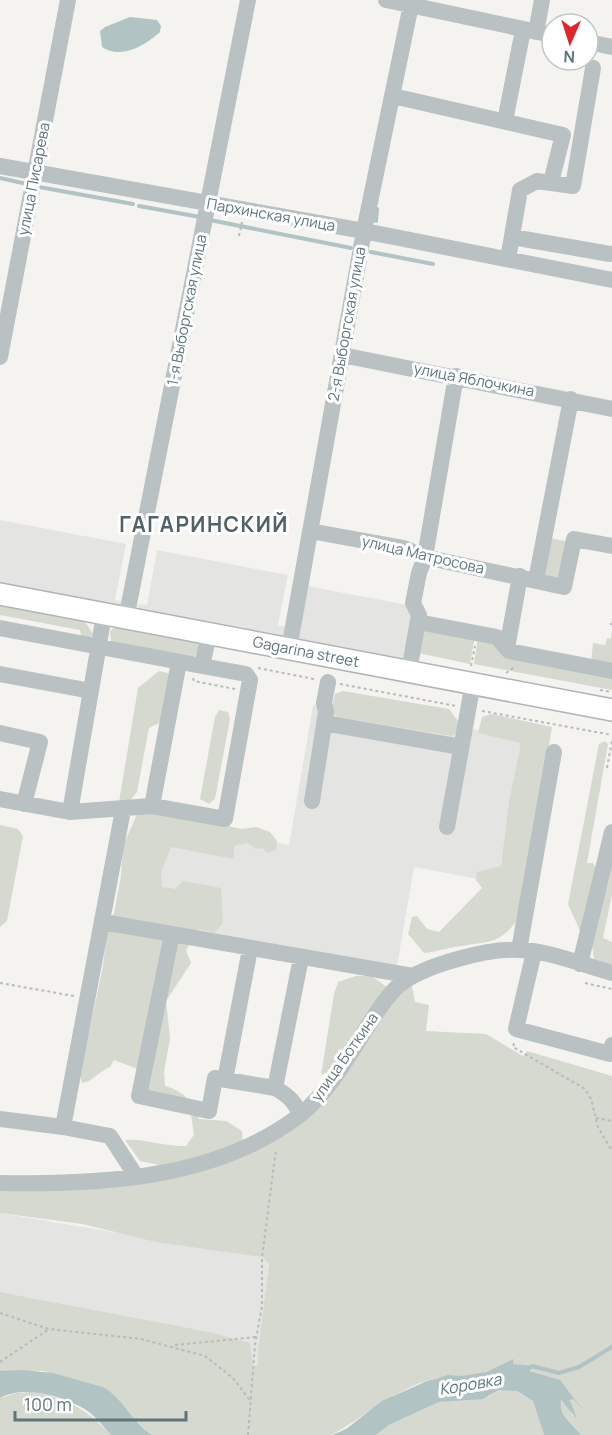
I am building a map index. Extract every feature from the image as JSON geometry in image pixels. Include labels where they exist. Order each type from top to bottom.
[{"type":"main road","name":"Gagarina street","points":[[0,594],[409,671],[472,675],[612,710]]},
{"type":"street","name":"улица Писарева","points":[[0,357],[68,0]]},
{"type":"street","name":"1-я Выборгская улица","points":[[126,619],[248,0]]},
{"type":"street","points":[[386,0],[412,3],[537,32]]},
{"type":"street","points":[[505,121],[537,32],[542,0]]},
{"type":"street","name":"2-я Выборгская улица","points":[[289,649],[364,231],[412,3]]},
{"type":"street","points":[[508,259],[520,190],[533,181],[573,186],[591,72]]},
{"type":"street","points":[[393,96],[562,135],[551,182]]},
{"type":"street","name":"Пархинская улица","points":[[0,166],[364,231],[612,280]]},
{"type":"street","points":[[512,237],[610,254]]},
{"type":"street","points":[[560,269],[564,246]]},
{"type":"street","name":"улица Яблочкина","points":[[342,355],[609,408]]},
{"type":"street","points":[[409,671],[420,615],[413,603],[425,557],[456,376]]},
{"type":"street","points":[[507,648],[528,578],[571,399]]},
{"type":"street","name":"улица Матросова","points":[[310,531],[404,548],[425,557],[564,587],[574,539],[612,546]]},
{"type":"street","points":[[70,812],[104,615]]},
{"type":"street","points":[[418,622],[497,637],[509,651],[612,671]]},
{"type":"street","points":[[0,628],[246,674],[250,680],[225,819],[152,806],[123,810],[70,812],[0,799]]},
{"type":"street","points":[[202,666],[208,634]]},
{"type":"street","points":[[152,806],[179,662]]},
{"type":"street","points":[[0,674],[91,691]]},
{"type":"street","points":[[447,828],[472,675]]},
{"type":"street","points":[[312,801],[328,681]]},
{"type":"street","points":[[324,723],[461,747]]},
{"type":"street","points":[[0,734],[40,742],[24,804]]},
{"type":"street","points":[[554,752],[516,1029],[610,1054],[612,1045]]},
{"type":"street","points":[[63,1127],[123,810]]},
{"type":"street","points":[[580,964],[612,832]]},
{"type":"street","points":[[103,922],[412,976]]},
{"type":"street","points":[[172,934],[140,1096],[209,1111],[215,1078],[275,1088],[284,1093],[298,1108],[299,1115]]},
{"type":"street","points":[[225,1080],[250,949]]},
{"type":"street","name":"улица Боткина","points":[[0,1183],[47,1184],[136,1176],[185,1167],[225,1156],[279,1129],[313,1104],[389,995],[412,976],[445,964],[492,953],[527,951],[612,974]]},
{"type":"street","points":[[275,1088],[301,958]]},
{"type":"street","points":[[0,1119],[110,1136],[136,1176]]},
{"type":"path","points":[[239,236],[241,225]]},
{"type":"path","points":[[472,675],[477,633]]},
{"type":"path","points":[[249,667],[612,735]]},
{"type":"path","points":[[607,768],[612,741]]},
{"type":"path","points":[[0,982],[88,998]]},
{"type":"path","points":[[585,983],[612,989]]},
{"type":"path","points":[[516,1029],[513,1047],[585,1089],[591,1099],[603,1138],[612,1151]]},
{"type":"path","points":[[596,1118],[612,1121]]},
{"type":"path","points":[[248,1435],[256,1337],[262,1306],[262,1257],[279,1129]]},
{"type":"path","points":[[0,1313],[49,1329],[114,1334],[172,1346],[205,1356],[233,1378],[251,1402]]},
{"type":"path","points":[[0,1362],[8,1359],[49,1329]]},
{"type":"path","points":[[172,1346],[256,1337]]},
{"type":"shaded area","points":[[0,520],[126,544],[115,600],[124,602],[119,607],[0,588]]},
{"type":"shaded area","points":[[550,538],[570,542],[563,577],[542,578]]},
{"type":"shaded area","points":[[157,550],[288,575],[278,625],[288,627],[282,638],[264,637],[243,627],[207,621],[181,621],[140,612],[137,604],[147,605]]},
{"type":"shaded area","points":[[307,586],[413,606],[404,662],[301,642],[299,640]]},
{"type":"shaded area","points":[[0,601],[84,620],[93,634],[90,638],[81,636],[80,630],[0,615]]},
{"type":"shaded area","points":[[117,626],[196,640],[198,649],[193,658],[111,642],[110,631]]},
{"type":"shaded area","points":[[424,626],[475,636],[470,664],[418,653]]},
{"type":"shaded area","points":[[612,629],[612,667],[591,663],[593,643],[605,645],[607,638],[611,639]]},
{"type":"shaded area","points":[[478,637],[612,674],[612,690],[474,664]]},
{"type":"shaded area","points":[[159,671],[172,674],[168,719],[149,728],[137,792],[128,803],[119,802],[138,688]]},
{"type":"shaded area","points":[[343,691],[449,709],[458,721],[458,732],[452,736],[337,717],[331,712],[335,694]]},
{"type":"shaded area","points":[[319,702],[535,740],[510,885],[414,867],[397,966],[124,917],[143,818],[289,845],[313,706]]},
{"type":"shaded area","points":[[219,710],[228,712],[230,719],[215,799],[209,804],[200,799],[215,717]]},
{"type":"shaded area","points":[[491,714],[552,727],[520,916],[507,932],[495,940],[424,953],[408,934],[412,917],[417,916],[427,929],[439,932],[482,888],[476,880],[477,872],[501,866],[509,802],[521,743],[478,733],[482,717]]},
{"type":"shaded area","points":[[605,741],[608,744],[587,863],[593,863],[599,873],[612,849],[612,895],[603,938],[612,942],[612,965],[594,960],[592,944],[581,933],[568,904],[599,744]]},
{"type":"shaded area","points":[[158,811],[242,829],[256,827],[270,832],[277,841],[276,850],[267,853],[263,848],[256,849],[247,843],[234,846],[234,859],[171,847],[161,872],[162,887],[175,889],[183,881],[221,888],[223,923],[214,933],[199,929],[186,950],[191,963],[166,1001],[170,1038],[164,1072],[165,1086],[178,1091],[186,1098],[199,1119],[226,1121],[242,1131],[243,1142],[222,1151],[164,1166],[140,1161],[125,1140],[186,1146],[194,1135],[191,1114],[145,1102],[138,1069],[114,1060],[110,1067],[86,1082],[82,1083],[80,1075],[103,966],[108,922],[114,913],[121,876],[123,846],[137,814]]},
{"type":"shaded area","points":[[0,825],[18,829],[23,836],[7,921],[0,927]]},
{"type":"shaded area","points":[[356,976],[371,976],[387,987],[332,1071],[321,1075],[338,982]]},
{"type":"shaded area","points":[[411,982],[415,1002],[429,1005],[426,1031],[486,1034],[523,1056],[527,1051],[612,1076],[612,1435],[581,1435],[564,1415],[560,1406],[560,1400],[571,1410],[573,1417],[570,1399],[573,1399],[583,1412],[566,1389],[528,1371],[536,1367],[513,1364],[514,1360],[481,1373],[441,1377],[415,1385],[331,1435],[152,1435],[139,1424],[110,1391],[103,1387],[43,1371],[0,1371],[0,1292],[210,1332],[250,1343],[253,1366],[258,1365],[269,1264],[262,1257],[156,1242],[82,1224],[0,1213],[0,1188],[137,1184],[281,1135],[398,993]]},
{"type":"shaded area","points":[[0,1213],[262,1257],[269,1263],[258,1349],[259,1365],[253,1366],[249,1343],[210,1332],[0,1292]]},
{"type":"shaded area","points":[[513,1389],[533,1401],[544,1435],[376,1435],[389,1425],[439,1402],[488,1397],[499,1390]]},
{"type":"shaded area","points":[[30,1392],[54,1397],[75,1406],[94,1418],[111,1435],[0,1435],[0,1398]]},
{"type":"water","points":[[130,17],[157,20],[161,26],[160,32],[148,42],[133,49],[117,52],[102,47],[100,31]]},
{"type":"water","name":"Коровка","points":[[514,1359],[513,1364],[536,1366],[529,1371],[560,1380],[585,1413],[573,1399],[570,1400],[577,1419],[561,1400],[564,1415],[581,1435],[544,1435],[533,1401],[517,1391],[499,1390],[483,1399],[439,1402],[389,1425],[376,1435],[332,1435],[346,1429],[382,1401],[427,1381],[448,1375],[462,1376],[486,1372]]},
{"type":"water","points":[[22,1370],[53,1373],[103,1387],[110,1391],[139,1424],[152,1435],[111,1435],[85,1410],[52,1395],[19,1392],[0,1398],[0,1371]]},
{"type":"waterway","points":[[0,178],[27,184]]},
{"type":"waterway","points":[[39,187],[133,204]]},
{"type":"waterway","points":[[139,206],[200,217]]},
{"type":"waterway","points":[[376,221],[377,209]]},
{"type":"waterway","points":[[210,220],[351,248]]},
{"type":"waterway","points":[[371,252],[433,264]]},
{"type":"waterway","points":[[532,1366],[559,1373],[579,1367],[612,1347]]},
{"type":"district","name":"ГАГАРИНСКИЙ","points":[[204,525]]}]
